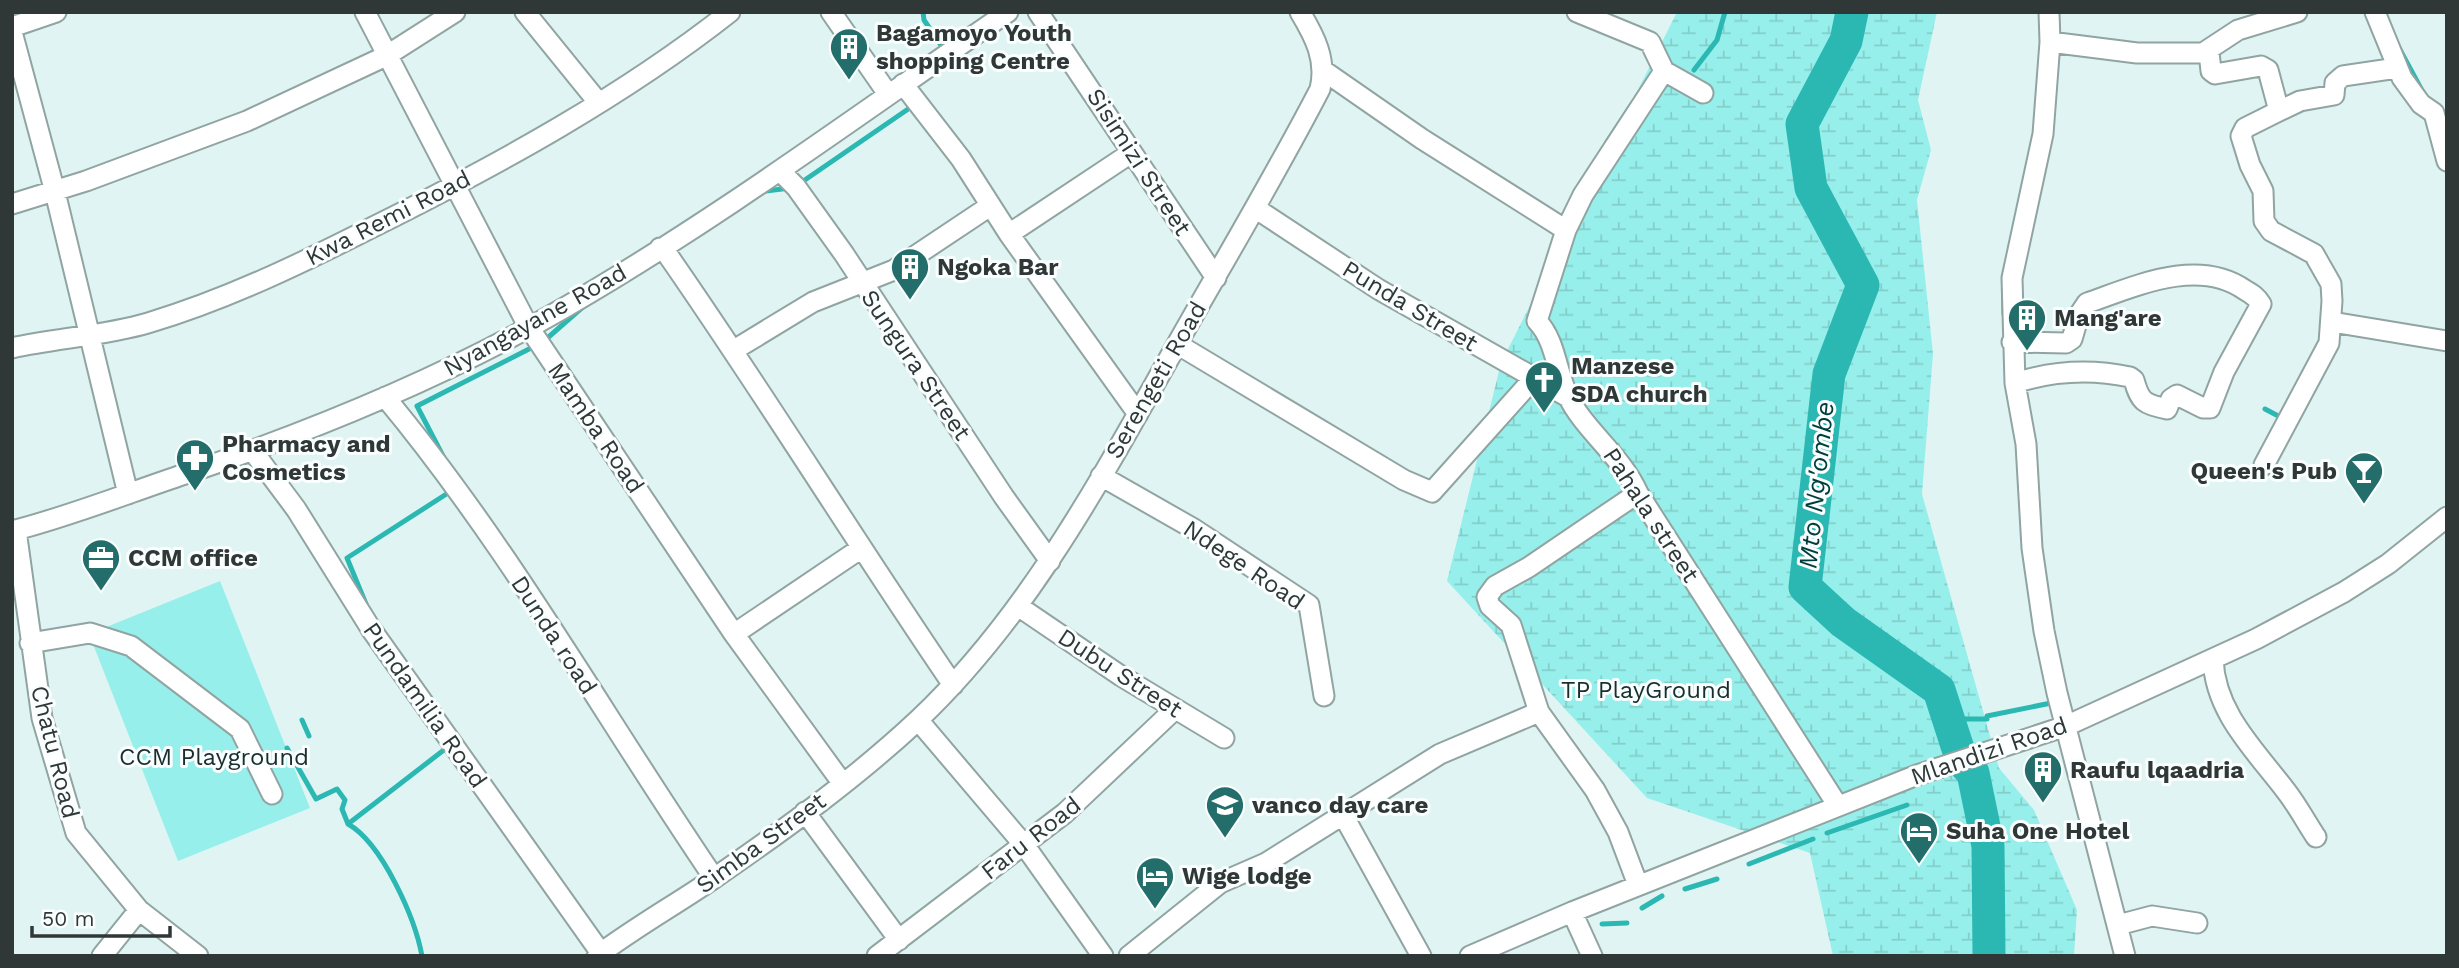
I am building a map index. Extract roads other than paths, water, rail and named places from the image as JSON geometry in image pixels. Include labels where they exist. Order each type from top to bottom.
[{"type":"street","points":[[56,12],[12,30],[55,192],[128,494]]},
{"type":"street","name":"Mamba Road","points":[[365,12],[528,327],[734,634],[844,784]]},
{"type":"street","points":[[12,204],[55,192],[247,121],[386,56],[456,12]]},
{"type":"street","points":[[525,12],[598,102]]},
{"type":"street","name":"Kwa Remi Road","points":[[12,348],[149,322],[235,293],[454,186],[678,53],[730,12]]},
{"type":"street","points":[[831,12],[895,89],[961,159],[1009,234],[1138,414]]},
{"type":"street","name":"Nyangayane Road","points":[[14,530],[128,494],[252,450],[385,397],[480,355],[563,309],[780,171],[1008,12]]},
{"type":"street","name":"Sisimizi Street","points":[[1038,12],[1216,278]]},
{"type":"street","points":[[1300,12],[1322,56],[1324,71],[1422,139],[1566,230]]},
{"type":"street","points":[[1577,12],[1650,42],[1664,69],[1703,93]]},
{"type":"street","points":[[2049,12],[2050,42],[2043,134],[2012,278],[2015,383],[2026,444],[2037,589],[2066,726],[2125,956]]},
{"type":"street","points":[[2050,42],[2137,53],[2208,52],[2238,30],[2297,12]]},
{"type":"street","points":[[2375,12],[2397,68],[2421,104],[2434,113],[2447,161]]},
{"type":"street","points":[[2208,52],[2211,71],[2220,75],[2265,67],[2278,111]]},
{"type":"street","points":[[2264,465],[2329,343],[2332,322],[2331,284],[2314,254],[2271,231],[2264,221],[2262,187],[2242,145],[2245,128],[2300,101],[2334,95],[2335,83],[2343,76],[2397,68]]},
{"type":"street","name":"Pahala street","points":[[1664,69],[1583,195],[1566,230],[1537,321],[1547,331],[1568,397],[1630,475],[1638,493],[1838,807]]},
{"type":"street","name":"Serengeti Road","points":[[918,720],[953,685],[1018,606],[1050,561],[1216,278],[1314,99],[1324,71]]},
{"type":"street","points":[[1009,234],[1131,153]]},
{"type":"street","name":"Sungura Street","points":[[780,171],[796,187],[1050,561]]},
{"type":"street","points":[[734,350],[813,302],[894,270],[990,206]]},
{"type":"street","name":"Punda Street","points":[[1255,208],[1378,289],[1568,397]]},
{"type":"street","points":[[660,248],[665,251],[734,350],[860,549],[953,685]]},
{"type":"street","points":[[2012,342],[2066,343],[2072,339],[2079,315],[2087,303],[2183,274],[2218,275],[2238,285],[2261,304],[2224,372],[2210,408],[2203,408],[2177,395],[2171,399],[2167,409],[2148,405],[2137,396],[2134,380],[2130,377],[2093,370],[2043,375],[2015,383]]},
{"type":"street","points":[[2332,322],[2447,341]]},
{"type":"street","points":[[1177,344],[1404,480],[1432,492],[1535,377]]},
{"type":"street","name":"Dunda road","points":[[385,397],[414,432],[506,561],[714,878]]},
{"type":"street","name":"Pundamilia Road","points":[[252,450],[296,509],[370,629],[600,955]]},
{"type":"street","name":"Ndege Road","points":[[1101,476],[1194,529],[1309,605],[1324,696]]},
{"type":"street","points":[[1638,493],[1488,593],[1490,606],[1511,625],[1539,712],[1595,790],[1618,832],[1638,885]]},
{"type":"street","name":"Mlandizi Road","points":[[1478,954],[1638,885],[1917,775],[2066,726],[2213,659],[2343,592],[2388,564],[2447,517]]},
{"type":"street","name":"Chatu Road","points":[[14,530],[42,718],[76,833],[139,910],[198,956]]},
{"type":"street","points":[[734,634],[860,549]]},
{"type":"street","name":"Dubu Street","points":[[1018,606],[1224,738]]},
{"type":"street","points":[[30,643],[90,633],[131,646],[240,729],[272,794]]},
{"type":"street","points":[[2213,659],[2214,677],[2249,748],[2288,793],[2316,837]]},
{"type":"street","name":"Faru Road","points":[[877,956],[1025,846],[1101,782],[1175,709]]},
{"type":"street","points":[[1129,956],[1220,884],[1266,863],[1440,754],[1539,712]]},
{"type":"street","points":[[918,720],[1025,846],[1103,956]]},
{"type":"street","name":"Simba Street","points":[[600,955],[714,878],[844,784],[918,720]]},
{"type":"street","points":[[805,812],[898,940]]},
{"type":"street","points":[[1342,813],[1421,956]]},
{"type":"street","points":[[102,956],[139,910]]},
{"type":"street","points":[[1572,912],[1592,956]]},
{"type":"street","points":[[2118,925],[2152,916],[2197,923]]},
{"type":"waterway","points":[[923,12],[924,20],[945,51]]},
{"type":"waterway","points":[[1694,70],[1717,40],[1725,12]]},
{"type":"waterway","name":"Mto Ng'ombe","points":[[1852,12],[1846,41],[1802,124],[1811,188],[1863,285],[1829,374],[1805,587],[1843,622],[1939,690],[1962,761],[1973,773],[1988,846],[1989,956]]},
{"type":"waterway","points":[[2398,46],[2425,96]]},
{"type":"waterway","points":[[1607,142],[1632,104]]},
{"type":"waterway","points":[[799,184],[914,105]]},
{"type":"waterway","points":[[758,192],[790,188]]},
{"type":"waterway","points":[[2004,285],[2004,314]]},
{"type":"waterway","points":[[544,341],[584,306]]},
{"type":"waterway","points":[[443,456],[417,406],[535,346]]},
{"type":"waterway","points":[[2265,409],[2284,419]]},
{"type":"waterway","points":[[366,604],[347,558],[448,493],[449,487]]},
{"type":"waterway","points":[[1948,719],[1987,719],[1987,716],[2056,702]]},
{"type":"waterway","points":[[302,720],[309,736]]},
{"type":"waterway","points":[[287,748],[316,799],[337,789],[345,800],[342,809],[348,824],[449,746]]},
{"type":"waterway","points":[[1827,833],[1907,805]]},
{"type":"waterway","points":[[348,824],[361,834],[385,864],[412,922],[422,956]]},
{"type":"waterway","points":[[1749,864],[1813,839]]},
{"type":"waterway","points":[[1685,889],[1717,879]]},
{"type":"waterway","points":[[1642,908],[1662,896]]},
{"type":"waterway","points":[[1602,924],[1627,923]]},
{"type":"place","name":"Bagamoyo Youth shopping Centre","points":[[849,81]]},
{"type":"place","name":"Ngoka Bar","points":[[910,301]]},
{"type":"place","name":"Mang'are","points":[[2027,352]]},
{"type":"place","name":"Manzese SDA church","points":[[1544,414]]},
{"type":"place","name":"Pharmacy and Cosmetics","points":[[195,492]]},
{"type":"place","name":"Queen's Pub","points":[[2364,505]]},
{"type":"place","name":"CCM office","points":[[101,592]]},
{"type":"place","name":"Raufu lqaadria","points":[[2043,804]]},
{"type":"place","name":"vanco day care","points":[[1225,839]]},
{"type":"place","name":"Suha One Hotel","points":[[1919,865]]},
{"type":"place","name":"Wige lodge","points":[[1155,910]]},
{"type":"park label","name":"TP PlayGround","points":[[1646,690]]},
{"type":"park label","name":"CCM Playground","points":[[214,757]]}]
